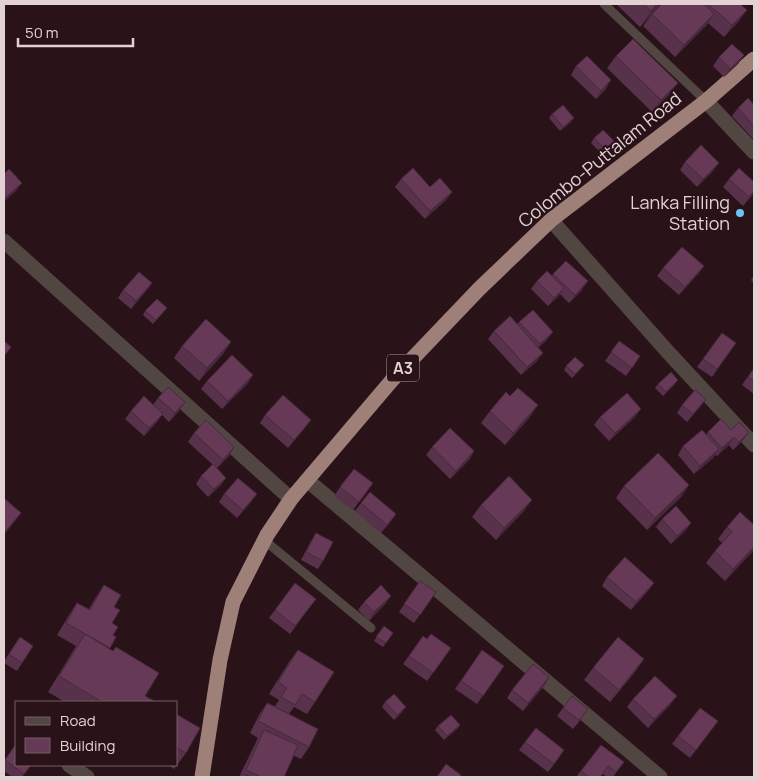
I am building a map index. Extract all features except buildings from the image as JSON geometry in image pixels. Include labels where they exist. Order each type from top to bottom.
[{"type":"highway","name":"Colombo-Puttalam Road","points":[[202,777],[220,660],[233,602],[264,540],[291,499],[393,379],[479,288],[550,220],[706,101],[754,59]]},
{"type":"street","points":[[706,101],[754,152]]},
{"type":"street","points":[[550,220],[754,445]]},
{"type":"street","points":[[4,241],[291,499]]},
{"type":"street","points":[[307,480],[660,777]]},
{"type":"street","points":[[70,766],[87,777]]},
{"type":"lane","points":[[604,4],[706,101]]},
{"type":"lane","points":[[264,540],[371,628]]},
{"type":"place","name":"Lanka Filling Station","points":[[740,213]]}]
